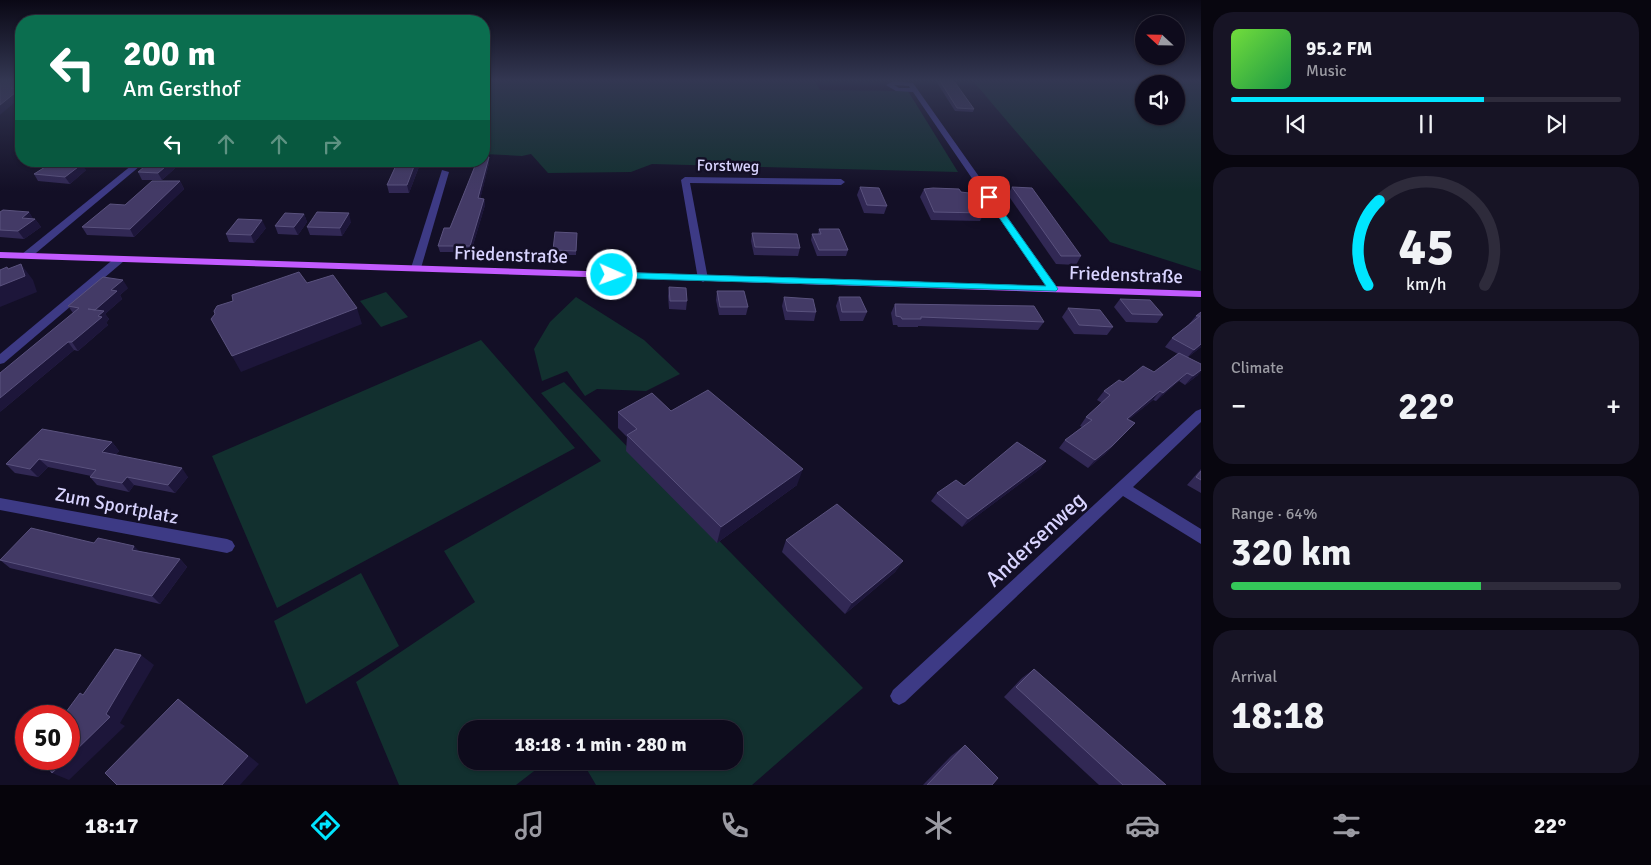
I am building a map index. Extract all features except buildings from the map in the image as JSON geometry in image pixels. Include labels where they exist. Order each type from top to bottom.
[{"type":"main road","name":"Friedenstraße","points":[[0,256],[1201,294]]},
{"type":"street","points":[[934,118],[1053,289]]},
{"type":"street","points":[[26,256],[135,167]]},
{"type":"street","points":[[416,268],[445,172]]},
{"type":"street","name":"Forstweg","points":[[703,279],[685,180],[841,182]]},
{"type":"street","points":[[0,360],[120,259]]},
{"type":"street","name":"Andersenweg","points":[[899,696],[1201,414]]},
{"type":"street","points":[[1123,488],[1201,537]]},
{"type":"street","name":"Zum Sportplatz","points":[[0,504],[227,546]]},
{"type":"green space","points":[[490,118],[924,118],[958,172],[652,164],[631,172],[548,173],[531,154],[522,156],[490,154]]},
{"type":"green space","points":[[1004,118],[1135,118],[1135,125],[1185,125],[1185,118],[1201,118],[1201,271],[1110,242]]},
{"type":"green space","points":[[386,292],[408,317],[381,327],[360,301]]},
{"type":"green space","points":[[576,297],[644,340],[680,374],[646,391],[597,389],[585,396],[567,371],[542,381],[534,349],[550,322]]},
{"type":"green space","points":[[481,340],[575,448],[277,608],[212,456]]},
{"type":"green space","points":[[564,382],[863,688],[752,785],[596,785],[587,770],[743,770],[743,720],[458,720],[458,770],[535,770],[516,785],[399,785],[356,682],[475,602],[444,551],[601,461],[541,393]]},
{"type":"green space","points":[[361,573],[399,646],[306,704],[274,621]]},
{"type":"route","points":[[612,275],[1053,289],[989,197]]}]
